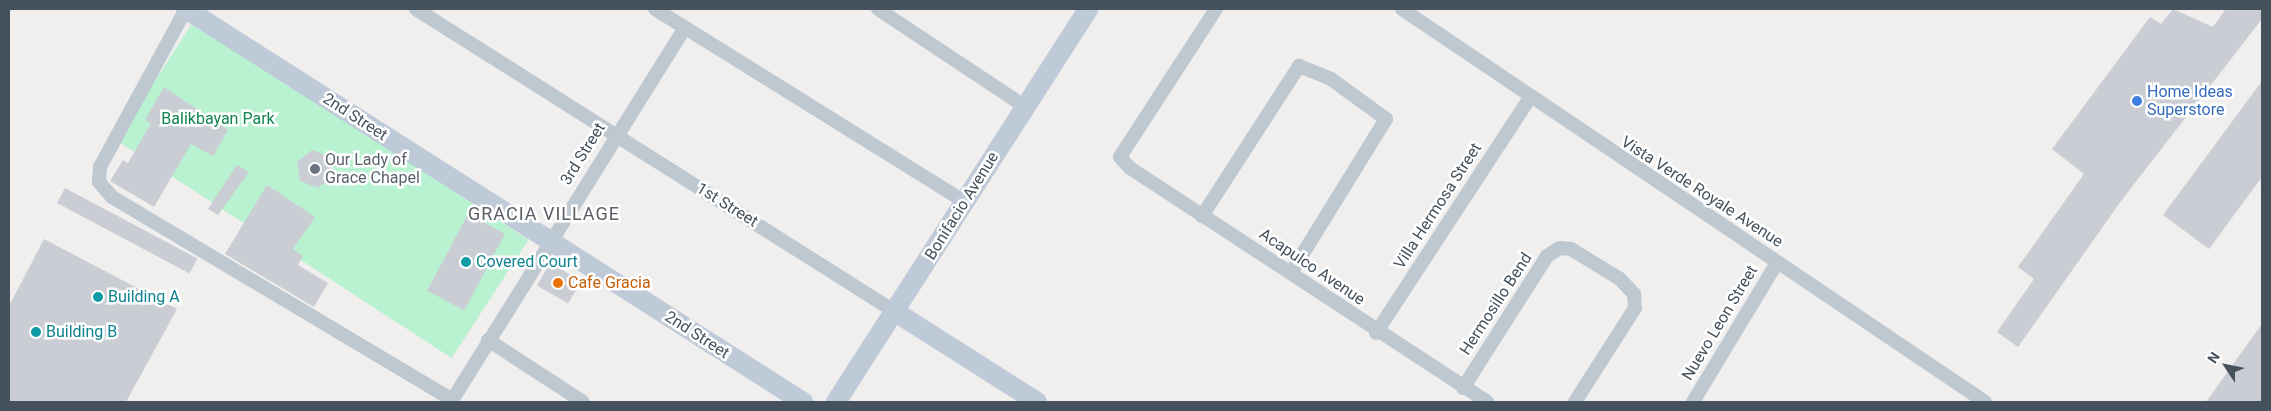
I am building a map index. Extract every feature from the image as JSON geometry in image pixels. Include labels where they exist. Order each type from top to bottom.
[{"type":"street","points":[[186,9],[100,167],[99,182],[112,197],[452,401]]},
{"type":"street","name":"2nd Street","points":[[186,9],[802,402]]},
{"type":"street","name":"1st Street","points":[[416,9],[1037,402]]},
{"type":"street","points":[[656,9],[965,202]]},
{"type":"street","points":[[878,9],[1024,106]]},
{"type":"street","name":"Bonifacio Avenue","points":[[836,402],[897,313],[1024,106],[1088,9]]},
{"type":"street","name":"Acapulco Avenue","points":[[1216,9],[1120,157],[1130,168],[1291,273],[1376,333],[1487,402]]},
{"type":"street","name":"Vista Verde Royale Avenue","points":[[1402,9],[1529,99],[1778,263],[1984,402]]},
{"type":"street","name":"3rd Street","points":[[452,401],[615,135],[685,28]]},
{"type":"street","points":[[1202,216],[1299,66],[1330,79],[1386,119],[1291,273]]},
{"type":"street","name":"Villa Hermosa Street","points":[[1376,333],[1529,99]]},
{"type":"street","name":"Hermosillo Bend","points":[[1463,388],[1547,256],[1560,248],[1571,249],[1620,279],[1634,294],[1635,308],[1575,402]]},
{"type":"street","name":"Nuevo Leon Street","points":[[1693,402],[1778,263]]},
{"type":"street","points":[[488,340],[583,402]]},
{"type":"green space","name":"Balikbayan Park","points":[[193,22],[528,240],[452,358],[116,140]]},
{"type":"building","points":[[2173,9],[2213,27],[2226,9],[2262,9],[2262,19],[2121,201],[2018,347],[1997,332],[2034,279],[2018,267],[2084,174],[2052,149],[2150,17],[2161,24]]},
{"type":"building","points":[[2262,81],[2262,177],[2209,249],[2163,215]]},
{"type":"building","points":[[164,87],[228,130],[213,156],[191,144],[154,207],[110,181],[123,160],[128,163],[151,123],[145,120]]},
{"type":"building","name":"Our Lady of Grace Chapel","points":[[312,150],[330,157],[333,176],[318,188],[300,181],[297,162]]},
{"type":"building","points":[[237,165],[249,172],[218,215],[208,209]]},
{"type":"building","points":[[267,185],[315,217],[293,249],[303,256],[298,265],[328,283],[314,307],[225,254]]},
{"type":"building","points":[[65,188],[197,258],[189,273],[57,203]]},
{"type":"building","name":"Covered Court","points":[[468,214],[505,234],[464,311],[427,291]]},
{"type":"building","points":[[44,239],[177,309],[126,402],[9,402],[9,306]]},
{"type":"building","name":"Cafe Gracia","points":[[550,263],[581,281],[568,304],[537,286]]},
{"type":"building","points":[[2262,324],[2262,402],[2206,402]]},
{"type":"place","name":"Home Ideas Superstore","points":[[2137,101]]},
{"type":"place","name":"Our Lady of Grace Chapel","points":[[315,169]]},
{"type":"place","name":"Covered Court","points":[[466,262]]},
{"type":"place","name":"Cafe Gracia","points":[[558,283]]},
{"type":"place","name":"Building A","points":[[98,297]]},
{"type":"place","name":"Building B","points":[[36,332]]},
{"type":"district","name":"GRACIA VILLAGE","points":[[544,214]]}]
